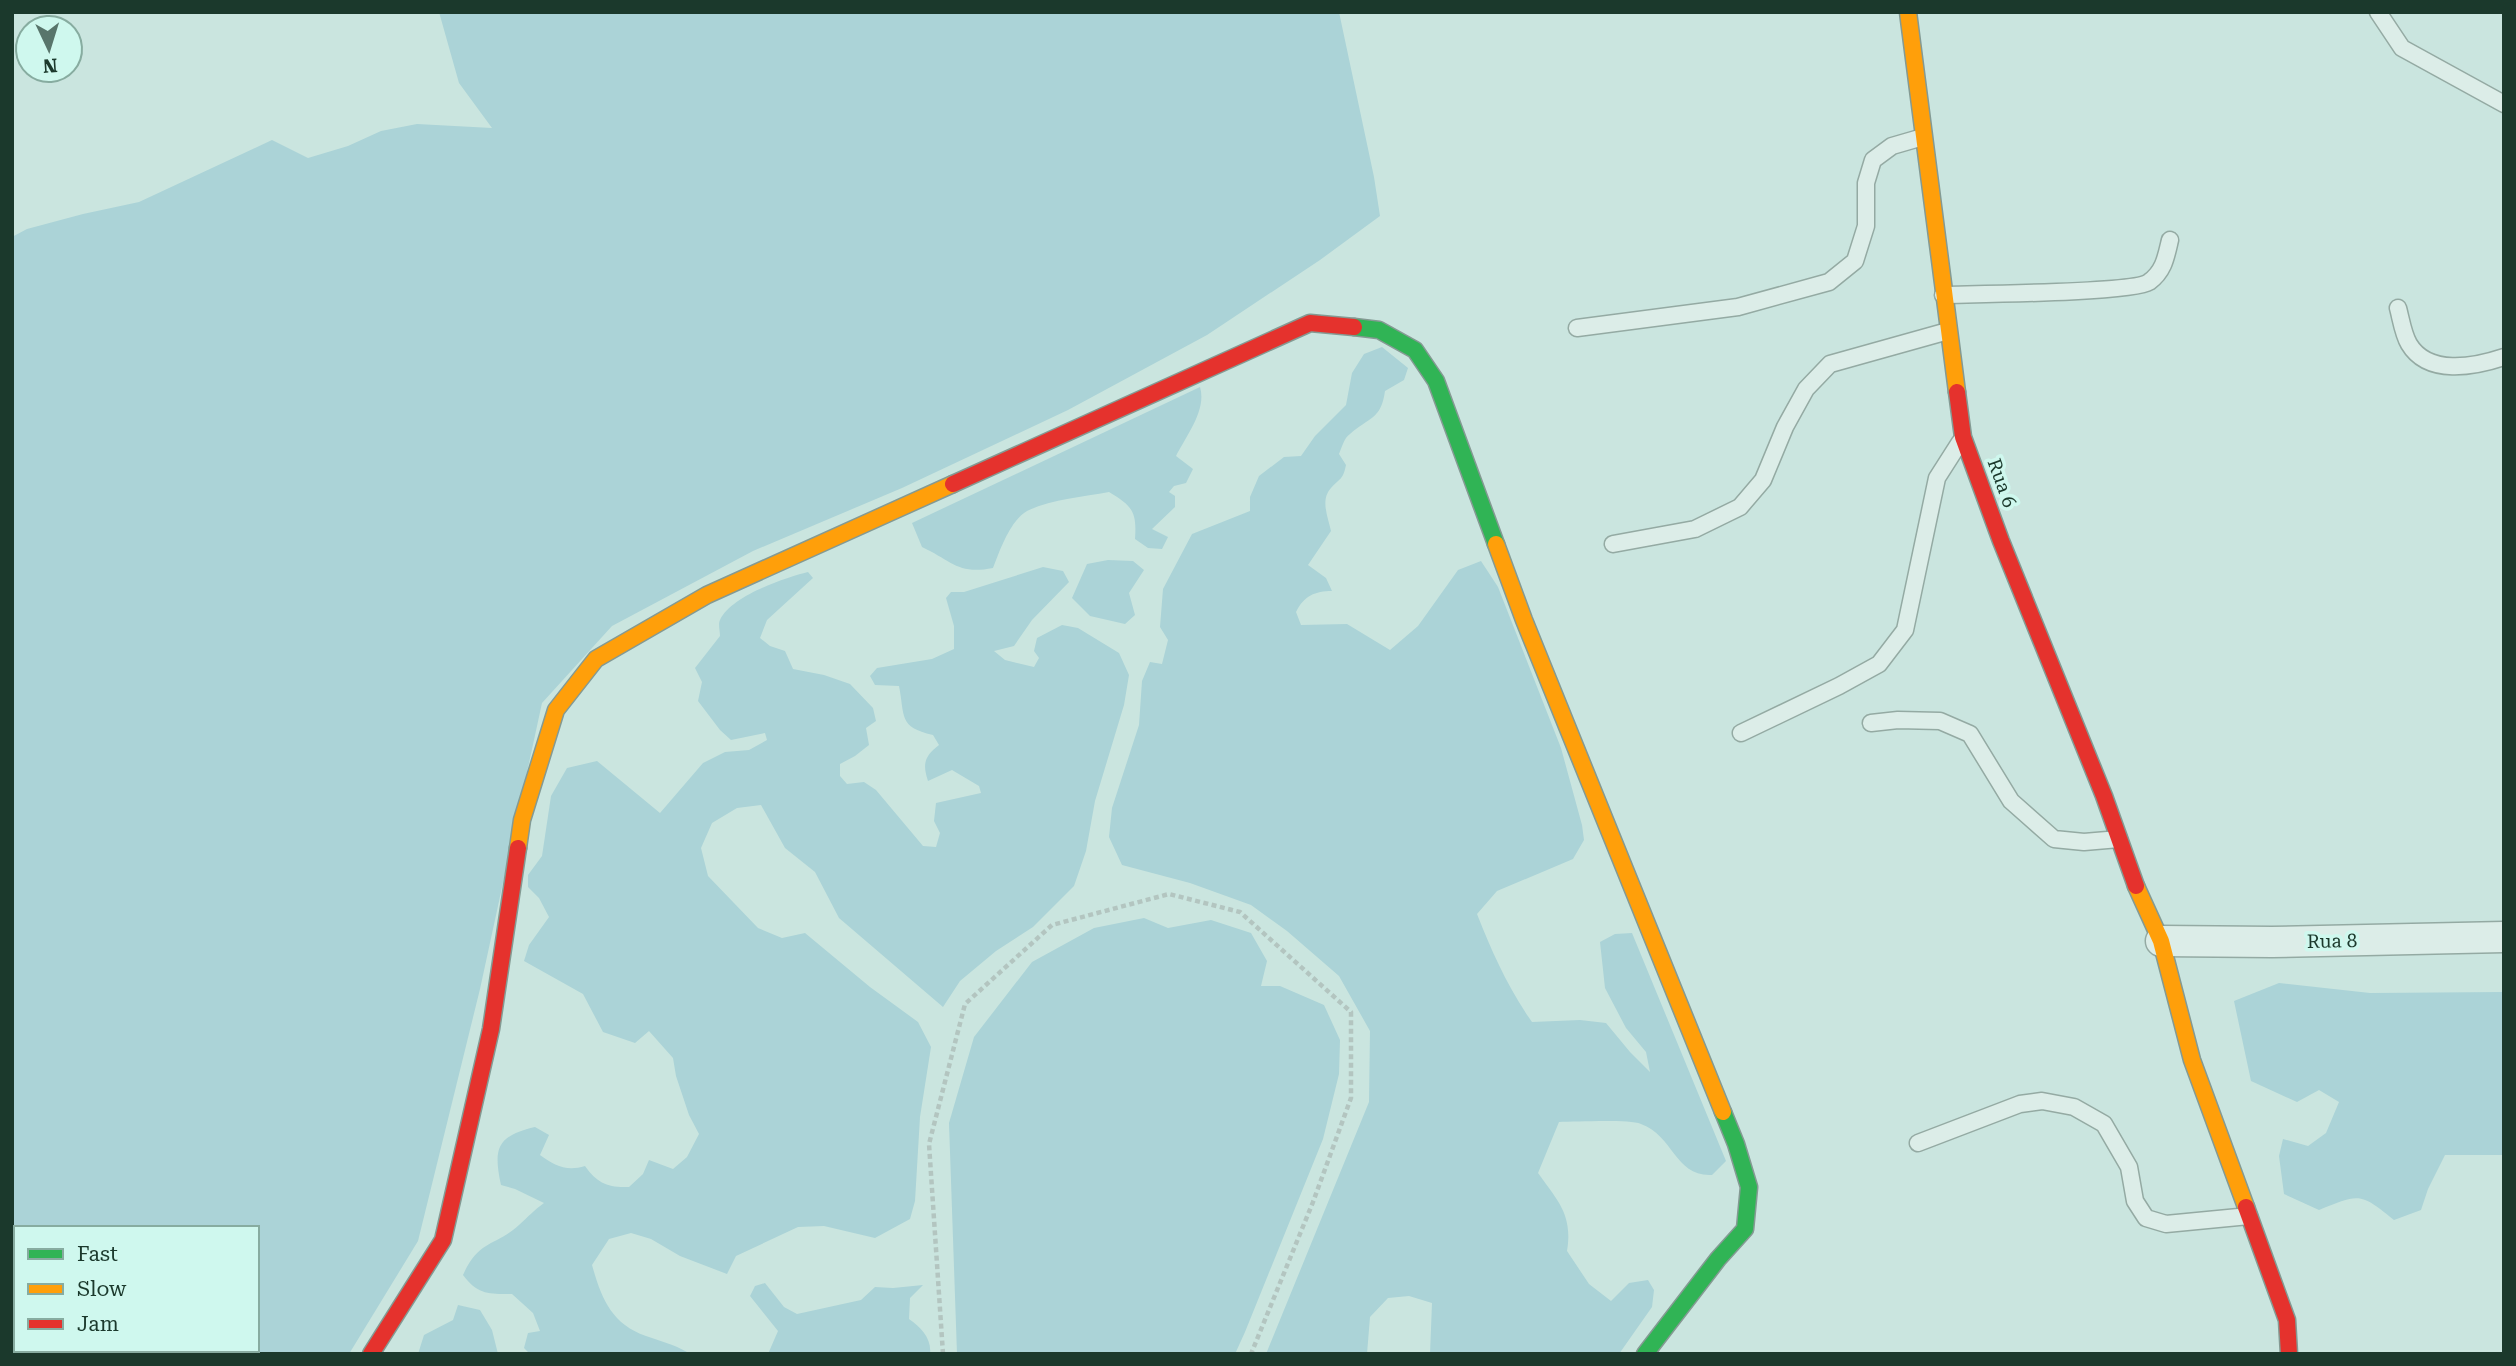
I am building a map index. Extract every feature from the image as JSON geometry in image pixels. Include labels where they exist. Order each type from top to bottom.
[{"type":"street","name":"Rua 6","points":[[1908,12],[1963,437],[2001,541],[2104,796],[2134,881],[2161,941],[2192,1060],[2287,1320],[2289,1354]]},
{"type":"street","points":[[372,1354],[443,1240],[491,1028],[522,820],[556,710],[596,659],[707,594],[1310,323],[1379,330],[1415,350],[1436,381],[1524,620],[1736,1144],[1749,1187],[1745,1229],[1718,1259],[1645,1354]]},
{"type":"street","name":"Rua 8","points":[[2161,941],[2272,942],[2504,937]]},
{"type":"lane","points":[[2378,12],[2402,48],[2504,104]]},
{"type":"lane","points":[[1577,328],[1738,307],[1829,282],[1856,261],[1866,226],[1866,183],[1873,160],[1892,146],[1923,137]]},
{"type":"lane","points":[[1943,295],[2112,289],[2146,284],[2163,269],[2171,240]]},
{"type":"lane","points":[[2398,308],[2408,344],[2423,360],[2444,366],[2483,363],[2504,356]]},
{"type":"lane","points":[[1613,544],[1695,529],[1740,507],[1763,480],[1785,427],[1806,389],[1830,364],[1948,331]]},
{"type":"lane","points":[[1741,733],[1879,664],[1905,630],[1937,478],[1963,437]]},
{"type":"lane","points":[[1871,723],[1940,720],[1970,734],[2011,801],[2053,839],[2084,842],[2119,839]]},
{"type":"lane","points":[[1918,1143],[2020,1104],[2042,1101],[2074,1107],[2104,1124],[2129,1167],[2135,1201],[2146,1218],[2166,1224],[2249,1216]]},
{"type":"path","points":[[943,1354],[929,1144],[965,1004],[1052,925],[1169,894],[1240,912],[1351,1012],[1351,1098],[1313,1202],[1251,1354]]},
{"type":"shaded area","points":[[439,12],[1339,12],[1380,216],[1320,260],[1207,335],[1068,410],[902,488],[753,551],[612,626],[542,703],[480,989],[418,1241],[349,1354],[12,1354],[12,237],[27,229],[139,202],[272,140],[308,158],[348,146],[381,131],[417,124],[492,128],[459,83]]},
{"type":"shaded area","points":[[1382,347],[1408,368],[1404,380],[1385,391],[1377,413],[1348,436],[1342,446],[1339,454],[1346,465],[1345,470],[1326,498],[1331,531],[1308,565],[1326,578],[1332,591],[1315,593],[1306,598],[1296,612],[1301,625],[1347,624],[1390,650],[1418,626],[1458,570],[1481,561],[1498,587],[1561,748],[1584,840],[1573,859],[1497,891],[1477,914],[1508,983],[1532,1022],[1580,1020],[1606,1023],[1650,1072],[1646,1052],[1626,1028],[1605,988],[1600,942],[1615,934],[1632,933],[1726,1161],[1712,1175],[1700,1174],[1690,1170],[1661,1137],[1641,1124],[1614,1121],[1559,1122],[1538,1173],[1558,1200],[1566,1218],[1567,1251],[1589,1284],[1611,1301],[1629,1283],[1648,1280],[1654,1290],[1652,1307],[1619,1354],[1430,1354],[1432,1303],[1409,1296],[1388,1298],[1370,1317],[1367,1354],[1266,1354],[1369,1102],[1370,1031],[1339,976],[1287,931],[1251,905],[1190,883],[1122,865],[1109,837],[1112,808],[1139,725],[1142,681],[1150,662],[1162,664],[1168,640],[1160,627],[1163,589],[1192,534],[1250,511],[1250,497],[1259,476],[1284,457],[1301,456],[1315,436],[1346,405],[1352,373],[1364,354]]},
{"type":"shaded area","points":[[1200,387],[1201,405],[1198,414],[1176,456],[1193,469],[1186,483],[1174,486],[1169,492],[1175,496],[1175,507],[1152,529],[1168,537],[1162,549],[1148,548],[1135,539],[1135,522],[1131,510],[1109,492],[1057,501],[1027,511],[1011,529],[993,568],[963,568],[922,547],[912,523]]},
{"type":"shaded area","points":[[1108,560],[1133,561],[1144,570],[1129,593],[1135,615],[1125,624],[1090,616],[1072,598],[1087,564]]},
{"type":"shaded area","points":[[1043,567],[1063,571],[1069,582],[1032,620],[1014,646],[994,651],[1005,660],[1034,667],[1039,658],[1034,651],[1037,638],[1062,625],[1078,628],[1119,653],[1129,675],[1124,705],[1095,801],[1086,851],[1074,886],[1033,927],[996,951],[960,981],[943,1007],[839,918],[815,872],[785,848],[761,805],[737,808],[712,823],[701,848],[708,876],[758,928],[782,938],[805,933],[870,987],[918,1022],[931,1047],[920,1117],[915,1201],[910,1219],[875,1238],[824,1226],[798,1227],[736,1256],[727,1274],[680,1256],[651,1239],[631,1233],[609,1239],[592,1265],[609,1308],[634,1331],[687,1352],[530,1354],[524,1348],[528,1333],[540,1331],[533,1313],[512,1294],[479,1290],[463,1275],[481,1249],[510,1232],[544,1203],[501,1185],[498,1153],[505,1140],[535,1127],[549,1135],[540,1155],[545,1159],[566,1168],[585,1166],[594,1177],[604,1183],[615,1187],[629,1187],[643,1174],[649,1160],[673,1169],[687,1157],[699,1134],[689,1115],[673,1058],[649,1031],[635,1043],[603,1032],[583,994],[524,961],[529,945],[549,917],[539,898],[528,887],[528,875],[542,856],[551,796],[567,768],[597,761],[660,813],[703,763],[725,752],[749,750],[767,740],[765,733],[731,740],[720,730],[698,701],[702,682],[695,668],[720,636],[720,620],[735,603],[773,583],[808,572],[813,578],[767,620],[760,638],[770,646],[785,651],[793,669],[850,684],[873,708],[876,721],[866,728],[869,745],[840,764],[840,776],[847,784],[864,782],[876,790],[923,846],[936,847],[940,833],[934,821],[936,803],[981,793],[979,786],[952,770],[928,781],[926,760],[939,745],[933,735],[908,724],[903,713],[899,686],[875,685],[870,676],[877,668],[932,659],[954,649],[954,626],[946,598],[951,592],[964,592]]},
{"type":"shaded area","points":[[1144,918],[1168,928],[1211,920],[1251,933],[1267,961],[1261,986],[1280,986],[1324,1005],[1340,1040],[1339,1074],[1323,1139],[1245,1332],[1235,1354],[957,1354],[949,1123],[974,1037],[1032,962],[1094,928]]},
{"type":"shaded area","points":[[2279,983],[2370,993],[2504,992],[2504,1155],[2445,1155],[2421,1210],[2394,1220],[2373,1204],[2359,1198],[2319,1210],[2284,1194],[2279,1156],[2283,1139],[2308,1146],[2326,1133],[2339,1102],[2319,1090],[2297,1102],[2251,1081],[2234,1001]]},
{"type":"shaded area","points":[[765,1283],[784,1307],[797,1314],[861,1300],[875,1287],[923,1285],[910,1298],[909,1319],[925,1334],[930,1354],[768,1354],[778,1331],[750,1296],[755,1286]]},
{"type":"shaded area","points":[[458,1305],[480,1310],[492,1330],[498,1354],[418,1354],[424,1335],[453,1320]]},
{"type":"traffic: fast","points":[[1354,327],[1379,330],[1415,350],[1436,381],[1496,544]]},
{"type":"traffic: fast","points":[[1645,1354],[1718,1259],[1745,1229],[1749,1187],[1723,1112]]},
{"type":"traffic: slow","points":[[1908,12],[1957,392]]},
{"type":"traffic: slow","points":[[518,848],[522,820],[556,710],[596,659],[707,595],[953,484]]},
{"type":"traffic: slow","points":[[1496,544],[1524,620],[1723,1112]]},
{"type":"traffic: slow","points":[[2136,886],[2161,941],[2192,1060],[2246,1207]]},
{"type":"traffic: jam","points":[[953,484],[1310,323],[1354,327]]},
{"type":"traffic: jam","points":[[1957,392],[1963,437],[2001,541],[2104,796],[2136,886]]},
{"type":"traffic: jam","points":[[371,1354],[443,1240],[491,1029],[518,848]]},
{"type":"traffic: jam","points":[[2246,1207],[2287,1320],[2289,1354]]}]
